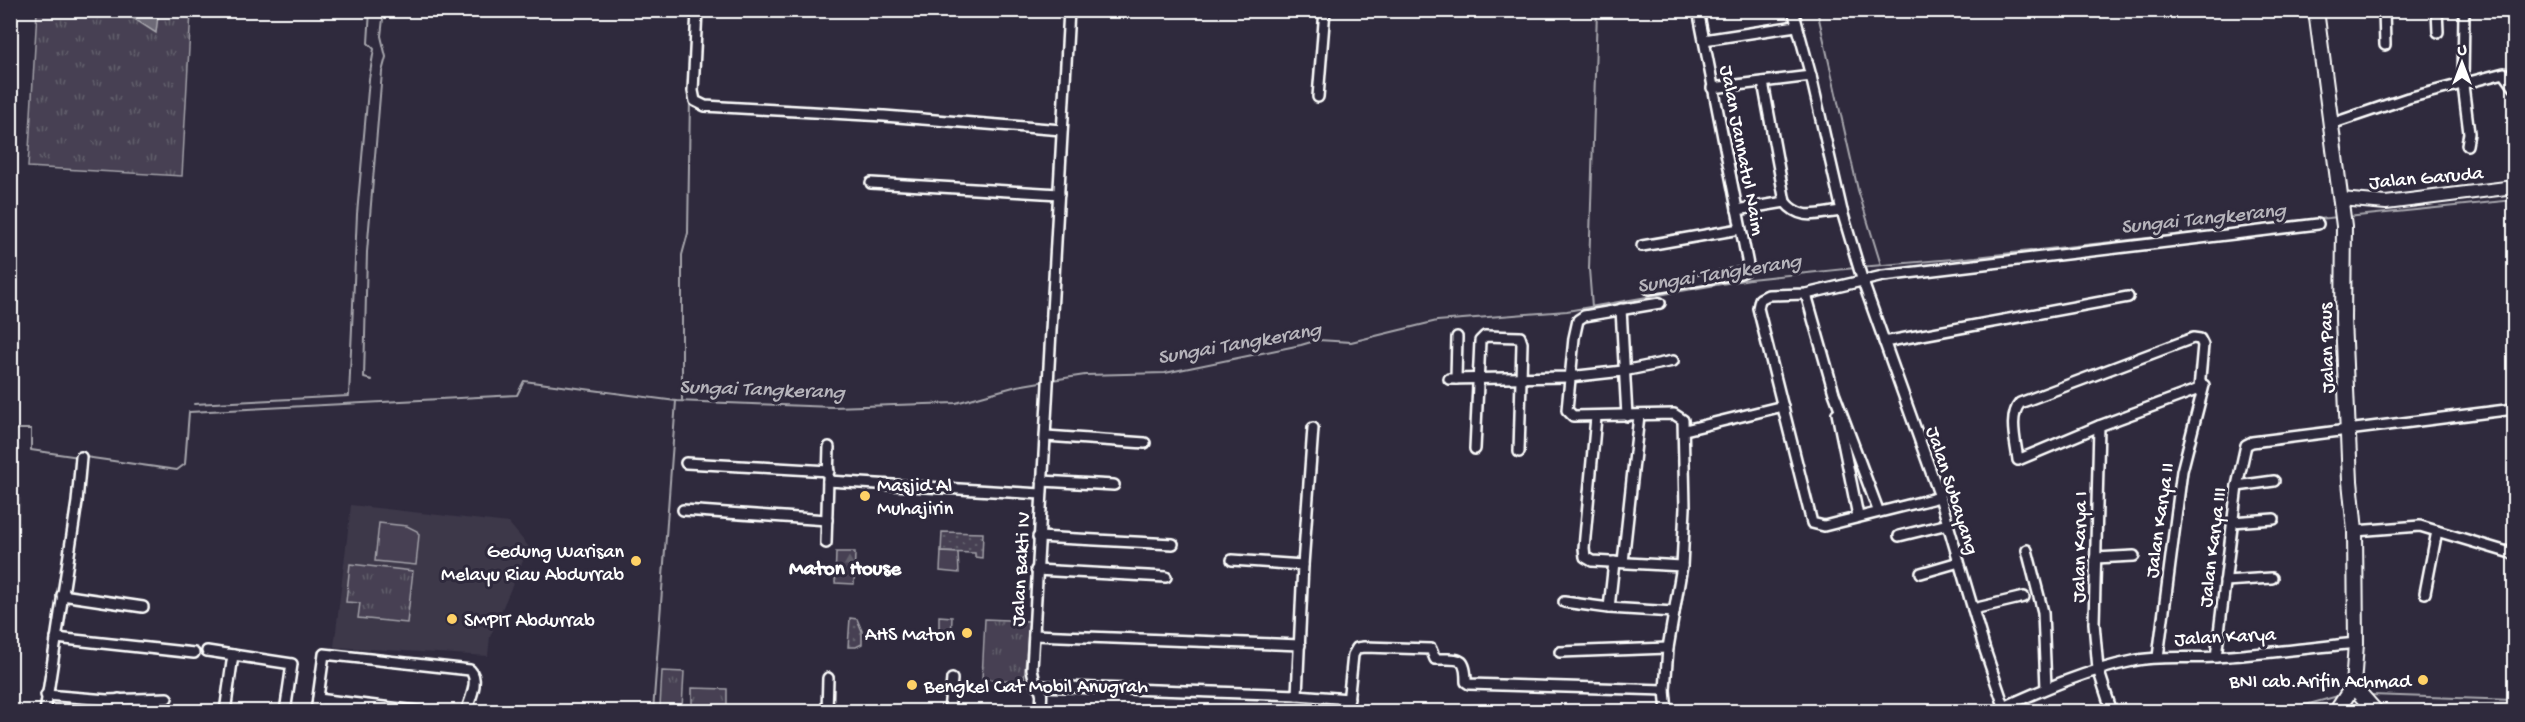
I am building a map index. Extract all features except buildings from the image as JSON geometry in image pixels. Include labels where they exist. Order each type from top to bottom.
[{"type":"main road","name":"Jalan Paus","points":[[2316,10],[2344,226],[2343,319],[2347,431],[2355,531],[2356,643],[2353,686]]},
{"type":"main road","points":[[2336,711],[2353,686],[2376,711]]},
{"type":"street","points":[[697,10],[693,91],[695,101],[705,106],[884,116],[1062,130]]},
{"type":"street","points":[[1041,494],[1069,10]]},
{"type":"street","points":[[1317,97],[1325,10]]},
{"type":"street","name":"Jalan Jannatul Naim","points":[[1649,289],[1746,271],[1748,262],[1698,10]]},
{"type":"street","points":[[1764,82],[1785,202],[1794,212],[1802,215],[1842,211],[1811,76],[1793,10]]},
{"type":"street","points":[[2384,10],[2385,45]]},
{"type":"street","points":[[2437,10],[2438,33]]},
{"type":"street","points":[[2464,10],[2463,85],[2469,133],[2467,145]]},
{"type":"street","points":[[1704,40],[1796,26]]},
{"type":"street","points":[[2331,124],[2408,98],[2504,73],[2514,87]]},
{"type":"street","points":[[1712,88],[1811,76]]},
{"type":"street","points":[[871,183],[1059,194]]},
{"type":"street","name":"Jalan Garuda","points":[[2342,202],[2386,203],[2514,187]]},
{"type":"street","points":[[1737,210],[1785,202]]},
{"type":"street","name":"Jalan Subayang","points":[[1842,211],[1862,278],[1940,497],[2005,709]]},
{"type":"street","points":[[1940,497],[1878,510],[1821,526],[1809,519],[1758,303],[1760,299],[1768,295],[1806,294],[1862,278],[2318,224]]},
{"type":"street","points":[[1642,246],[1740,229]]},
{"type":"street","points":[[1806,294],[1834,393],[1878,510]]},
{"type":"street","points":[[1884,342],[2128,297]]},
{"type":"street","points":[[1660,303],[1582,317],[1578,320],[1569,377],[1568,411],[1573,416],[1677,415],[1682,418],[1685,429],[1685,508],[1682,566],[1668,648],[1665,690],[1667,711]]},
{"type":"street","points":[[1621,309],[1627,416]]},
{"type":"street","points":[[1475,449],[1479,341],[1485,336],[1521,338],[1519,452]]},
{"type":"street","points":[[1457,337],[1453,379],[1569,377],[1623,371],[1673,361]]},
{"type":"street","points":[[2193,338],[2201,340],[2203,345],[2199,389],[2099,426],[2018,460],[2013,419],[2014,411],[2020,403],[2193,338]]},
{"type":"street","name":"Jalan Karya II","points":[[2158,657],[2182,471],[2202,391],[2209,345]]},
{"type":"street","points":[[1834,393],[1858,516]]},
{"type":"street","points":[[1685,429],[1783,406]]},
{"type":"street","points":[[2347,431],[2514,409]]},
{"type":"street","points":[[1609,608],[1619,562],[1639,416]]},
{"type":"street","points":[[1596,417],[1584,553],[1589,560],[1682,566]]},
{"type":"street","name":"Jalan Karya I","points":[[2098,669],[2094,623],[2099,426]]},
{"type":"street","points":[[1297,695],[1313,428]]},
{"type":"street","name":"Jalan Karya III","points":[[2216,657],[2236,486],[2243,451],[2248,444],[2347,431]]},
{"type":"street","points":[[1046,436],[1145,443]]},
{"type":"street","points":[[826,543],[830,447]]},
{"type":"street","points":[[45,711],[74,523],[81,457]]},
{"type":"street","points":[[686,463],[829,471]]},
{"type":"street","points":[[1042,480],[1114,485]]},
{"type":"street","name":"Jalan Bakti IV","points":[[828,481],[1041,494],[1032,673],[1035,683],[1040,686],[1042,692],[1040,711]]},
{"type":"street","points":[[2236,486],[2274,481]]},
{"type":"street","points":[[683,510],[827,520]]},
{"type":"street","points":[[2232,522],[2274,519]]},
{"type":"street","points":[[1899,536],[1948,524]]},
{"type":"street","points":[[2355,531],[2411,525],[2514,554]]},
{"type":"street","points":[[2425,593],[2437,531]]},
{"type":"street","points":[[1038,537],[1173,544]]},
{"type":"street","points":[[2026,550],[2043,612],[2046,688]]},
{"type":"street","points":[[2095,558],[2134,556]]},
{"type":"street","points":[[1232,560],[1304,564]]},
{"type":"street","points":[[1921,573],[1959,562]]},
{"type":"street","points":[[1036,570],[1166,577]]},
{"type":"street","points":[[2225,581],[2272,579]]},
{"type":"street","points":[[62,595],[143,607]]},
{"type":"street","points":[[1973,609],[2024,597]]},
{"type":"street","points":[[1564,602],[1609,608],[1674,612]]},
{"type":"street","points":[[1034,635],[1300,645]]},
{"type":"street","points":[[57,638],[194,653]]},
{"type":"street","name":"Jalan Karya","points":[[2005,709],[2046,688],[2098,669],[2158,657],[2216,657],[2356,643]]},
{"type":"street","points":[[1347,711],[1353,655],[1357,648],[1364,647],[1431,649],[1434,659],[1458,659],[1464,662],[1466,682],[1469,684],[1665,690]]},
{"type":"street","points":[[1560,652],[1668,648]]},
{"type":"street","points":[[207,651],[292,664],[285,711]]},
{"type":"street","points":[[316,711],[324,654],[470,670],[475,680],[466,711]]},
{"type":"street","points":[[225,711],[233,655]]},
{"type":"street","points":[[2098,669],[2112,711]]},
{"type":"street","points":[[827,711],[828,678]]},
{"type":"street","points":[[949,711],[952,679]]},
{"type":"street","points":[[1040,686],[1297,695],[1349,699]]},
{"type":"street","points":[[46,695],[167,699]]},
{"type":"street","points":[[119,699],[120,711]]},
{"type":"street","points":[[318,699],[425,711]]},
{"type":"shaded area","points":[[122,11],[146,11],[158,16],[156,33]]},
{"type":"shaded area","points":[[11,498],[21,498],[19,547],[11,597]]},
{"type":"shaded area","points":[[351,505],[509,523],[529,547],[490,637],[488,656],[334,647]]},
{"type":"green space","points":[[37,11],[191,11],[182,176],[28,167]]},
{"type":"green space","points":[[379,523],[407,526],[417,531],[419,535],[416,565],[375,561]]},
{"type":"green space","points":[[942,532],[983,533],[982,558],[975,557],[975,553],[941,552]]},
{"type":"green space","points":[[836,552],[855,552],[854,584],[835,583]]},
{"type":"green space","points":[[941,552],[958,553],[959,573],[940,571]]},
{"type":"green space","points":[[350,564],[413,571],[407,623],[358,618],[360,603],[346,602]]},
{"type":"green space","points":[[939,616],[952,617],[951,640],[939,639]]},
{"type":"green space","points":[[850,618],[857,619],[862,631],[862,644],[856,647],[848,647]]},
{"type":"green space","points":[[985,619],[1029,621],[1024,681],[982,679]]},
{"type":"green space","points":[[662,671],[684,672],[682,708],[660,707]]},
{"type":"green space","points":[[692,688],[727,689],[727,707],[692,706]]},
{"type":"waterway","points":[[194,404],[349,396],[357,214],[369,79],[374,49],[368,43],[370,10]]},
{"type":"waterway","points":[[372,380],[364,378],[367,252],[382,72],[386,57],[381,36],[384,10]]},
{"type":"waterway","points":[[691,35],[692,10]]},
{"type":"waterway","points":[[1592,307],[1589,269],[1597,10]]},
{"type":"waterway","points":[[1817,10],[1858,190],[1881,265]]},
{"type":"waterway","points":[[682,400],[682,255],[688,233],[690,97]]},
{"type":"waterway","name":"Sungai Tangkerang","points":[[2347,217],[2514,200]]},
{"type":"waterway","name":"Sungai Tangkerang","points":[[1860,267],[1976,257],[2338,217]]},
{"type":"waterway","name":"Sungai Tangkerang","points":[[1052,380],[1085,375],[1165,373],[1318,340],[1351,342],[1437,321],[1567,311],[1750,279],[1855,268]]},
{"type":"waterway","name":"Sungai Tangkerang","points":[[85,457],[177,470],[185,464],[189,412],[517,395],[524,381],[676,401],[833,407],[956,403],[1017,386],[1046,381]]},
{"type":"waterway","points":[[653,712],[676,401]]},
{"type":"waterway","name":"Sungai Tangkerang","points":[[10,429],[31,429],[31,450],[79,457]]},
{"type":"waterway","points":[[2371,695],[2514,700]]},
{"type":"waterway","points":[[2280,712],[2338,696]]},
{"type":"place","name":"Masjid Al Muhajirin","points":[[865,496]]},
{"type":"place","name":"Gedung Warisan Melayu Riau Abdurrab","points":[[636,561]]},
{"type":"place","name":"SMPIT Abdurrab","points":[[452,619]]},
{"type":"place","name":"AHS Maton","points":[[967,633]]},
{"type":"place","name":"BNI cab.Arifin Achmad","points":[[2423,680]]},
{"type":"place","name":"Bengkel Cat Mobil Anugrah","points":[[912,685]]},
{"type":"district","name":"Maton House","points":[[845,567]]}]
